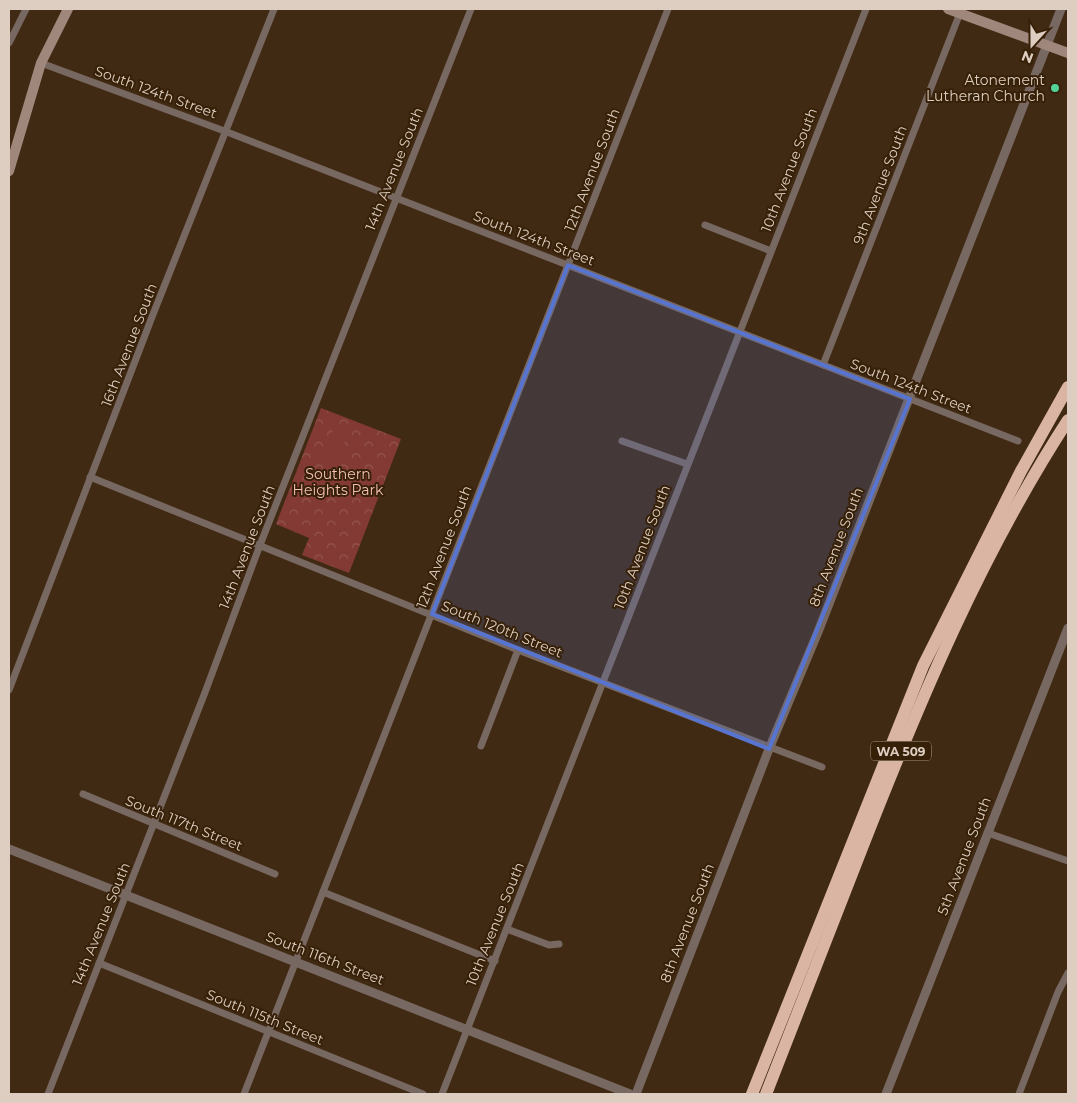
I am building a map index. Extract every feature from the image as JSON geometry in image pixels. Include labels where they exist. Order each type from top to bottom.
[{"type":"highway","points":[[1039,441],[1068,387]]},
{"type":"highway","name":"WA 509","points":[[752,1094],[923,666],[1039,441],[1068,398]]},
{"type":"highway","name":"WA 509","points":[[766,1094],[930,679],[978,574],[1037,468],[1068,421]]},
{"type":"main road","points":[[9,171],[40,63],[68,9]]},
{"type":"main road","points":[[948,9],[1068,53]]},
{"type":"street","points":[[9,43],[26,9]]},
{"type":"street","name":"16th Avenue South","points":[[9,690],[90,477],[274,9]]},
{"type":"street","name":"14th Avenue South","points":[[48,1094],[154,825],[260,545],[471,9]]},
{"type":"street","name":"12th Avenue South","points":[[244,1094],[668,9]]},
{"type":"street","name":"10th Avenue South","points":[[442,1094],[866,9]]},
{"type":"street","name":"8th Avenue South","points":[[636,1094],[769,749],[798,683],[1062,9]]},
{"type":"street","name":"9th Avenue South","points":[[823,365],[960,13]]},
{"type":"street","name":"South 124th Street","points":[[40,63],[226,132],[1018,441]]},
{"type":"street","points":[[705,225],[770,251]]},
{"type":"street","points":[[622,440],[687,464]]},
{"type":"street","name":"South 120th Street","points":[[90,477],[518,650],[822,768]]},
{"type":"street","name":"5th Avenue South","points":[[886,1094],[1068,628]]},
{"type":"street","points":[[480,746],[518,650]]},
{"type":"street","name":"South 117th Street","points":[[84,794],[154,825],[275,874]]},
{"type":"street","points":[[988,833],[1068,861]]},
{"type":"street","name":"South 116th Street","points":[[9,849],[630,1094]]},
{"type":"street","points":[[323,892],[495,960]]},
{"type":"street","points":[[508,928],[548,945],[559,944]]},
{"type":"street","name":"South 115th Street","points":[[99,963],[423,1094]]},
{"type":"street","points":[[1019,1094],[1058,992],[1068,973]]},
{"type":"highlighted area","points":[[568,265],[910,399],[769,749],[432,614]]},
{"type":"green space","name":"Southern Heights Park","points":[[321,408],[401,439],[349,573],[302,555],[309,538],[276,524]]},
{"type":"green space","points":[[335,425],[349,430],[337,462],[323,456]]},
{"type":"place","name":"Atonement Lutheran Church","points":[[1055,88]]}]
